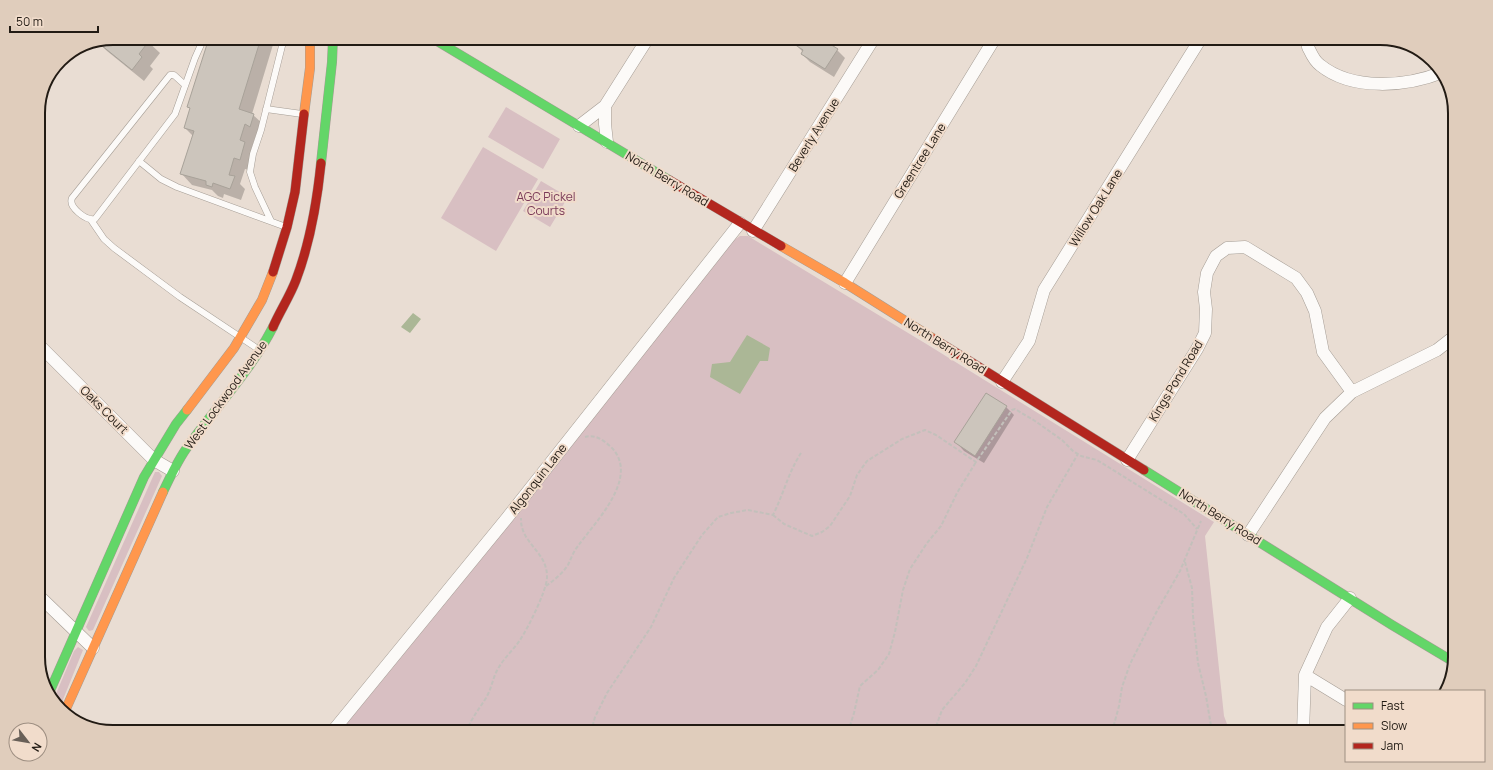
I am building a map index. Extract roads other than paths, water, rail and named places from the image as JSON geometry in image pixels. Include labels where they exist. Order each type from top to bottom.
[{"type":"main road","name":"West Lockwood Avenue","points":[[52,687],[144,477],[176,424],[240,337],[262,300],[272,277],[317,201],[315,117],[310,68],[310,45]]},
{"type":"main road","name":"West Lockwood Avenue","points":[[67,707],[153,512],[173,471],[188,445],[260,350],[280,315],[296,280],[299,230],[295,192],[315,117],[332,62],[333,45]]},
{"type":"main road","name":"North Berry Road","points":[[445,45],[753,231],[844,283],[1448,658]]},
{"type":"street","points":[[579,126],[605,106],[644,45]]},
{"type":"street","name":"Beverly Avenue","points":[[753,231],[870,45]]},
{"type":"street","name":"Greentree Lane","points":[[844,283],[991,45]]},
{"type":"street","name":"Willow Oak Lane","points":[[1002,382],[1029,341],[1044,290],[1197,45]]},
{"type":"street","points":[[1308,47],[1318,64],[1332,74],[1351,80],[1372,84],[1398,83],[1436,74]]},
{"type":"street","points":[[605,106],[607,142]]},
{"type":"street","name":"Algonquin Lane","points":[[338,725],[507,518],[740,223]]},
{"type":"street","name":"Kings Pond Road","points":[[1127,460],[1197,349],[1205,333],[1206,309],[1204,292],[1207,273],[1216,256],[1227,248],[1245,247],[1296,278],[1307,292],[1315,311],[1323,352],[1352,392]]},
{"type":"street","points":[[1248,535],[1325,418],[1352,392],[1437,350],[1448,341]]},
{"type":"street","name":"Oaks Court","points":[[45,351],[154,460],[173,471]]},
{"type":"street","points":[[1303,725],[1305,675],[1327,627],[1350,598]]},
{"type":"street","points":[[45,602],[93,648]]},
{"type":"street","points":[[1305,675],[1345,699]]},
{"type":"lane","points":[[91,220],[95,219],[175,114],[201,45]]},
{"type":"lane","points":[[271,221],[255,187],[250,172],[253,154],[282,45]]},
{"type":"lane","points":[[185,85],[174,75],[170,75],[70,202],[72,206],[91,220],[104,240],[114,248],[180,297],[260,350]]},
{"type":"lane","points":[[266,109],[315,117]]},
{"type":"lane","points":[[139,162],[161,179],[177,187],[299,230]]},
{"type":"park label","name":"AGC Pickel Courts","points":[[546,204]]}]
